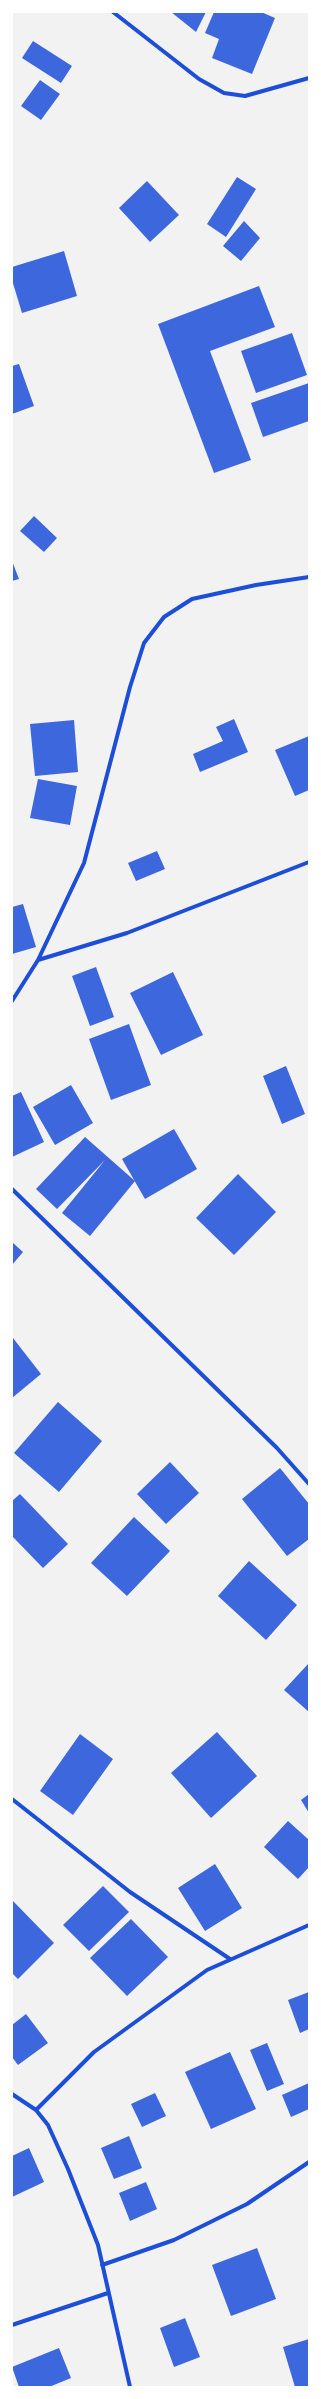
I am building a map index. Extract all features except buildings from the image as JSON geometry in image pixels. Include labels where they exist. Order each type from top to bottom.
[{"type":"street","points":[[113,12],[200,79],[224,93],[245,96],[309,78]]},
{"type":"street","points":[[12,1001],[38,960],[84,863],[130,687],[144,643],[164,617],[192,598],[256,585],[309,577]]},
{"type":"street","points":[[38,960],[127,933],[309,862]]},
{"type":"street","points":[[12,1189],[277,1448],[309,1484]]},
{"type":"street","points":[[12,1806],[14,1801],[130,1892],[230,1959]]},
{"type":"street","points":[[36,2110],[94,2052],[207,1970],[309,1925]]},
{"type":"street","points":[[12,2094],[36,2110],[48,2125],[68,2169],[98,2245],[130,2387]]},
{"type":"street","points":[[102,2265],[174,2240],[247,2204],[309,2162]]},
{"type":"street","points":[[12,2325],[108,2293]]}]
